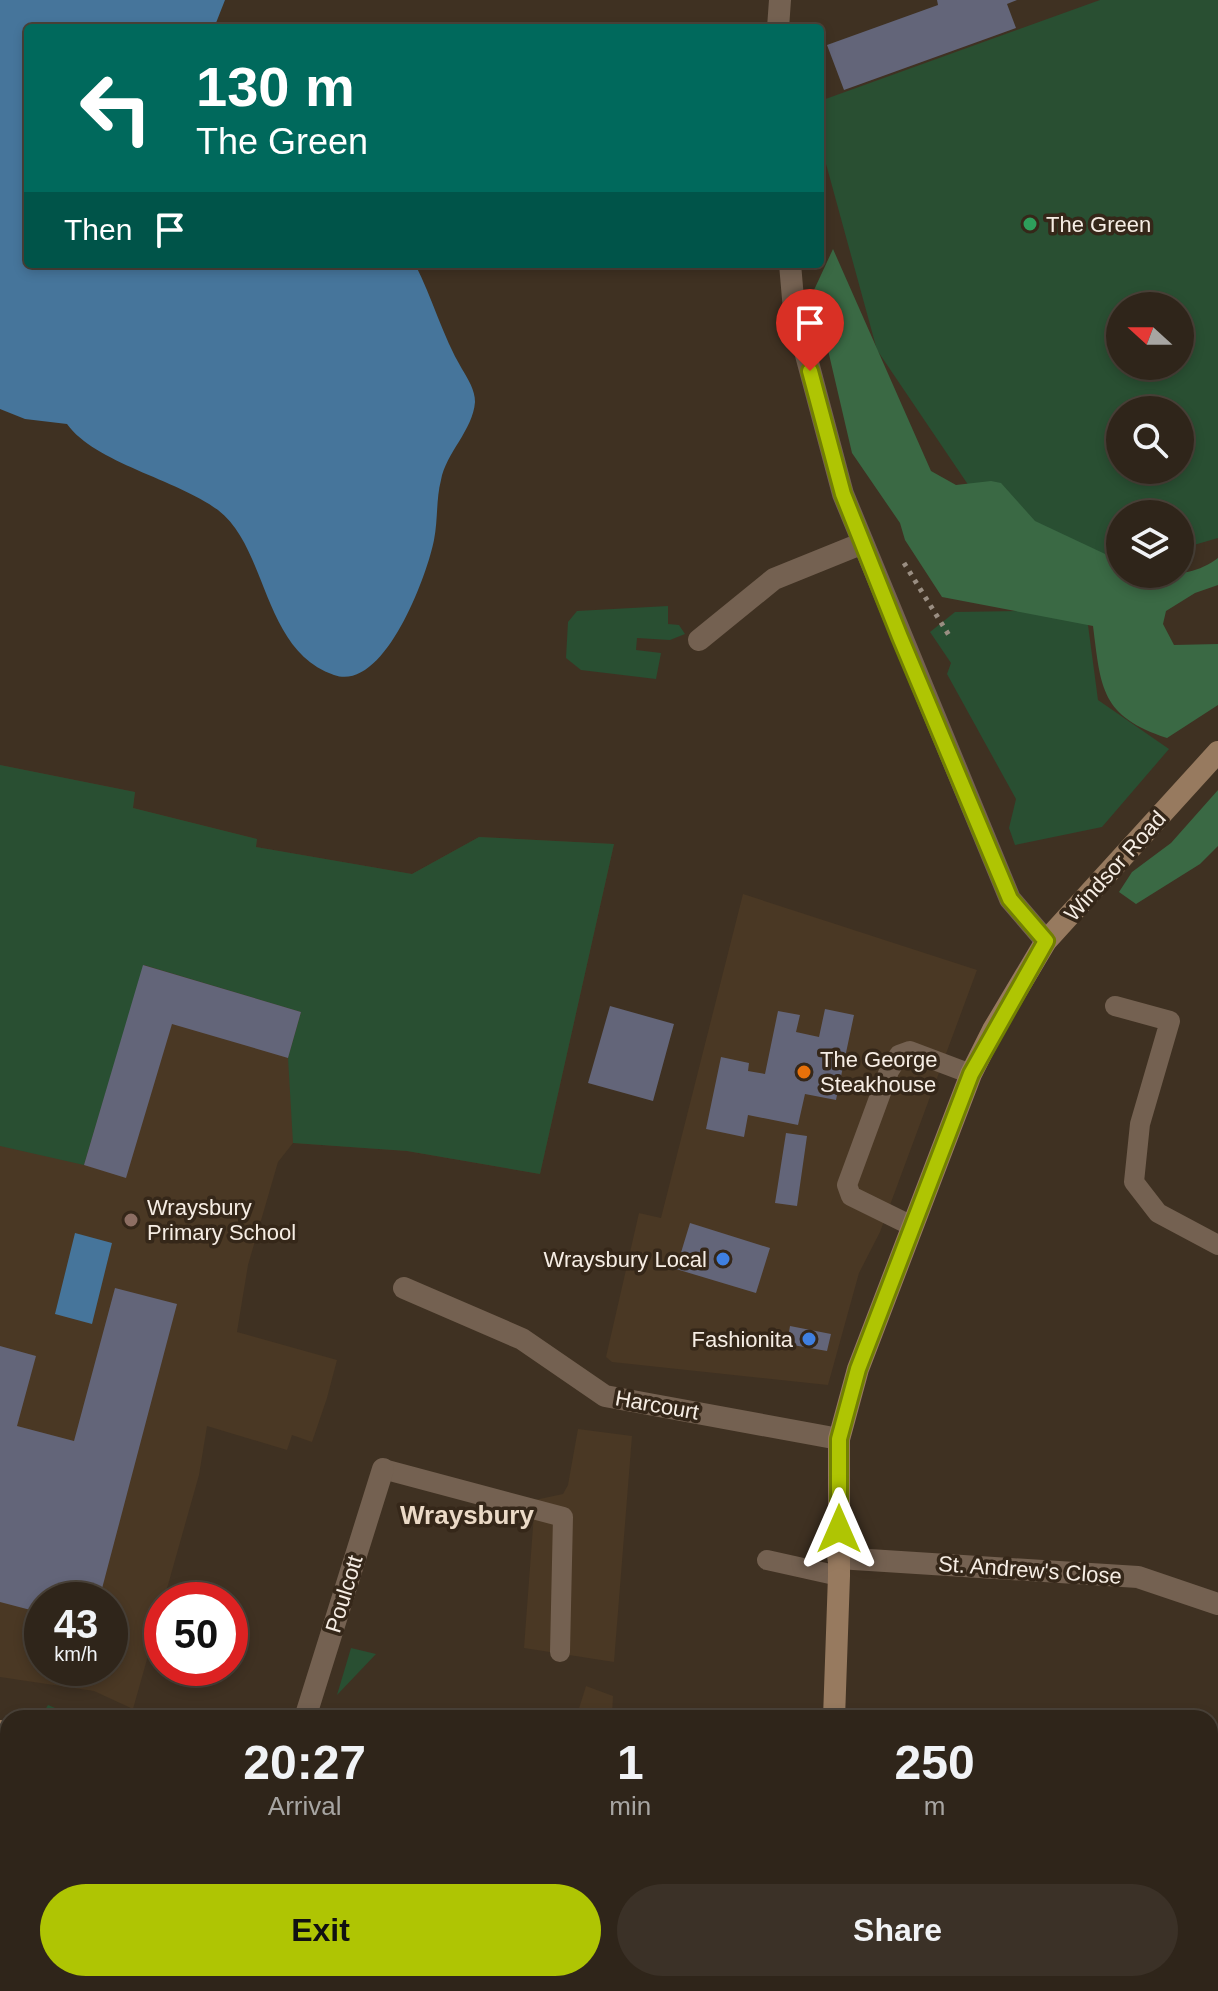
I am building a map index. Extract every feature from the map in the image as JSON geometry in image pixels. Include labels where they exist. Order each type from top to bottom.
[{"type":"main road","name":"Windsor Road","points":[[834,1710],[839,1439],[858,1369],[971,1074],[1046,941],[1218,752]]},
{"type":"street","points":[[778,24],[780,0]]},
{"type":"street","points":[[790,268],[794,310],[843,494],[1010,899],[1046,941]]},
{"type":"street","points":[[699,640],[774,579],[863,543]]},
{"type":"street","name":"Harcourt","points":[[404,1288],[522,1339],[605,1396],[839,1439]]},
{"type":"street","name":"Poulcott","points":[[308,1710],[383,1469]]},
{"type":"street","name":"St. Andrew's Close","points":[[839,1567],[1138,1577],[1218,1604]]},
{"type":"lane","points":[[1115,1006],[1170,1021],[1140,1124],[1134,1182],[1158,1213],[1218,1245]]},
{"type":"lane","points":[[912,1226],[851,1196],[847,1185],[889,1071],[899,1055],[910,1051],[971,1074]]},
{"type":"lane","points":[[383,1469],[563,1517],[560,1652]]},
{"type":"lane","points":[[767,1560],[839,1567]]},
{"type":"shaded area","name":"Wraysbury Primary School","points":[[0,765],[135,792],[133,808],[257,839],[256,847],[412,874],[479,837],[614,844],[540,1174],[407,1151],[293,1143],[278,1162],[248,1265],[237,1332],[337,1360],[312,1442],[292,1435],[287,1450],[207,1426],[199,1475],[169,1582],[144,1582],[144,1670],[133,1709],[94,1691],[60,1686],[128,1686],[128,1582],[24,1582],[24,1681],[0,1677]]},
{"type":"shaded area","points":[[743,894],[977,970],[880,1232],[859,1273],[828,1385],[612,1362],[606,1357],[639,1213],[661,1218]]},
{"type":"shaded area","points":[[578,1429],[632,1436],[614,1662],[524,1648],[535,1500],[563,1494],[568,1485]]},
{"type":"shaded area","points":[[586,1686],[613,1696],[612,1710],[578,1710]]},
{"type":"green space","name":"The Green","points":[[1100,0],[1218,0],[1218,538],[1194,545],[1194,500],[1106,500],[1106,555],[998,529],[877,350],[824,157],[824,100]]},
{"type":"green space","points":[[833,249],[931,471],[956,485],[991,481],[1001,483],[1035,521],[1106,554],[1106,588],[1194,588],[1194,570],[1218,558],[1218,585],[1195,593],[1166,611],[1163,624],[1174,645],[1218,644],[1218,705],[1167,738],[1129,720],[1108,697],[1099,667],[1093,626],[942,597],[905,540],[900,523],[852,453],[814,290]]},
{"type":"green space","points":[[668,606],[668,624],[679,625],[685,634],[670,640],[637,638],[636,650],[661,653],[656,679],[581,670],[566,658],[568,622],[577,611]]},
{"type":"green space","points":[[1086,610],[1098,700],[1169,749],[1102,827],[1015,845],[1009,828],[1016,799],[947,674],[951,663],[930,632],[955,612]]},
{"type":"green space","points":[[0,765],[135,792],[133,808],[257,839],[256,847],[412,874],[479,837],[614,844],[540,1174],[407,1151],[293,1143],[288,1058],[301,1012],[144,965],[84,1165],[0,1146]]},
{"type":"green space","points":[[1218,790],[1218,846],[1200,864],[1136,904],[1119,892],[1132,872],[1171,843]]},
{"type":"green space","points":[[351,1648],[376,1654],[337,1695]]},
{"type":"water","points":[[0,0],[225,0],[216,24],[24,24],[24,268],[417,268],[471,385],[475,402],[470,422],[444,470],[430,557],[412,603],[386,650],[370,667],[352,676],[334,675],[310,662],[293,644],[279,622],[247,548],[234,527],[218,510],[181,489],[96,450],[67,424],[25,419],[0,409]]},
{"type":"water","points":[[75,1233],[112,1243],[92,1324],[55,1314]]},
{"type":"building","points":[[937,0],[1017,0],[1007,4],[1016,28],[844,90],[827,45],[938,5]]},
{"type":"building","points":[[143,965],[301,1012],[288,1058],[172,1024],[126,1178],[84,1165]]},
{"type":"building","points":[[610,1006],[674,1024],[653,1101],[588,1083]]},
{"type":"building","name":"The George Steakhouse","points":[[825,1009],[854,1015],[836,1100],[805,1094],[798,1125],[748,1115],[744,1137],[706,1129],[721,1057],[749,1063],[748,1071],[765,1074],[778,1011],[800,1015],[796,1032],[819,1037]]},
{"type":"building","points":[[786,1133],[807,1136],[797,1206],[775,1203]]},
{"type":"building","name":"Wraysbury Local","points":[[690,1223],[770,1248],[756,1293],[676,1269]]},
{"type":"building","points":[[115,1288],[177,1304],[104,1582],[24,1582],[24,1608],[0,1602],[0,1346],[36,1356],[17,1426],[74,1441]]},
{"type":"building","name":"Fashionita","points":[[790,1326],[831,1334],[827,1351],[787,1344]]},
{"type":"place","name":"The Green","points":[[1030,224]]},
{"type":"place","name":"The George Steakhouse","points":[[804,1072]]},
{"type":"place","name":"Wraysbury Primary School","points":[[131,1220]]},
{"type":"place","name":"Wraysbury Local","points":[[723,1259]]},
{"type":"place","name":"Fashionita","points":[[809,1339]]},
{"type":"district","name":"Wraysbury","points":[[467,1515]]},
{"type":"route","points":[[810,371],[843,494],[900,637],[1010,899],[1046,941],[993,1030],[971,1074],[858,1369],[839,1439],[839,1529]]}]
